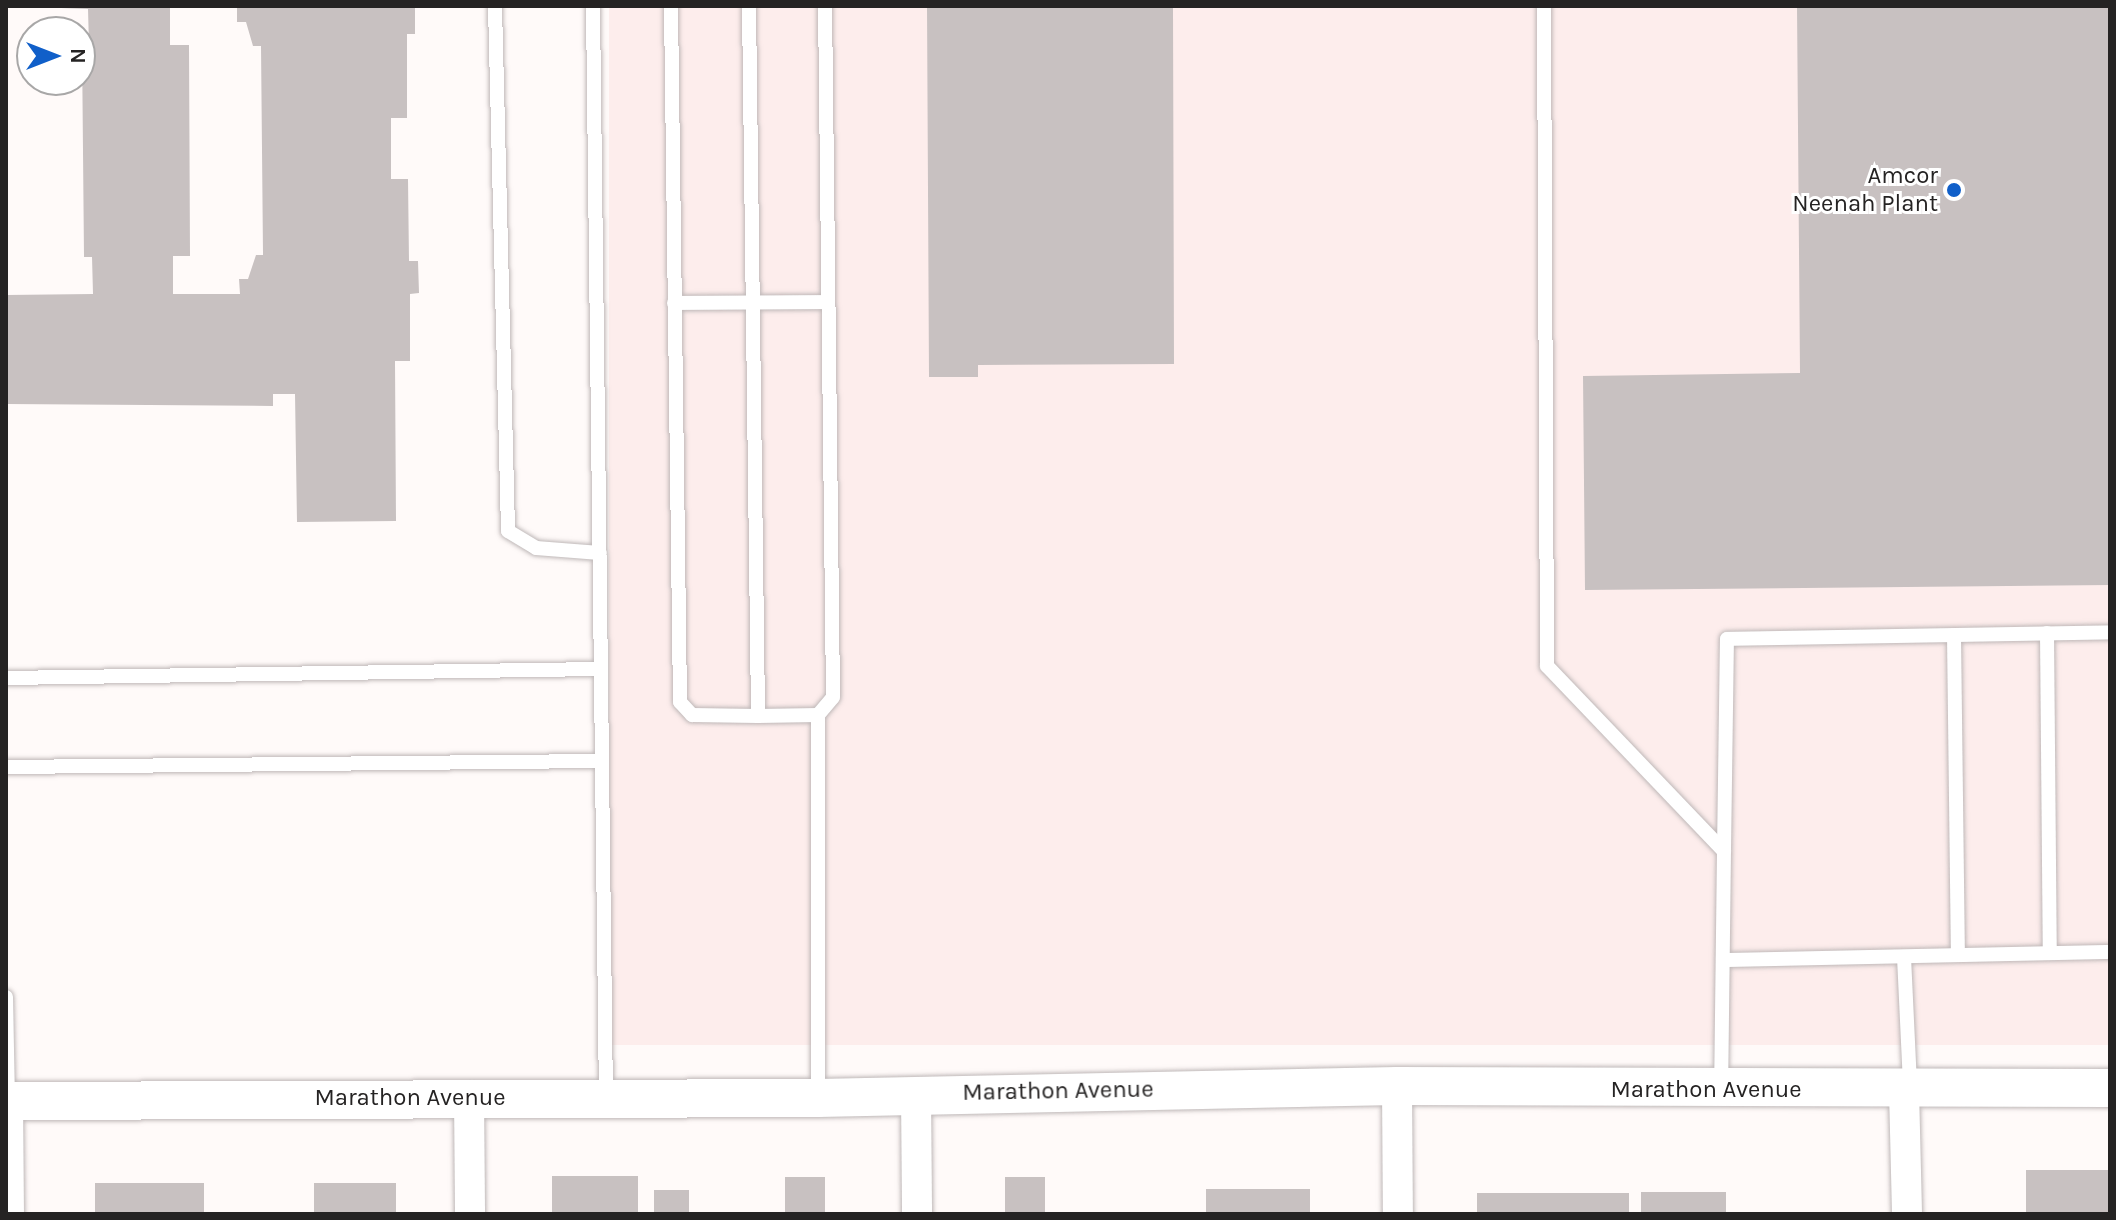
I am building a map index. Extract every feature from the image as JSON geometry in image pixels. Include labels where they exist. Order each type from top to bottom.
[{"type":"street","name":"Marathon Avenue","points":[[7,1101],[469,1095],[606,1099],[818,1098],[916,1093],[1397,1086],[1721,1091],[2110,1088]]},
{"type":"street","points":[[1397,1086],[1398,1214]]},
{"type":"street","points":[[1907,1090],[1907,1214]]},
{"type":"street","points":[[916,1093],[917,1214]]},
{"type":"street","points":[[469,1095],[470,1214]]},
{"type":"street","points":[[7,1101],[9,1214]]},
{"type":"lane","points":[[495,6],[508,531],[536,548],[600,553]]},
{"type":"lane","points":[[593,6],[606,1099]]},
{"type":"lane","points":[[671,6],[680,702],[692,715],[818,715]]},
{"type":"lane","points":[[749,6],[758,716]]},
{"type":"lane","points":[[818,1098],[818,715],[833,697],[825,6]]},
{"type":"lane","points":[[1544,6],[1547,666],[1724,851]]},
{"type":"lane","points":[[674,303],[828,302]]},
{"type":"lane","points":[[1721,1091],[1727,639],[2110,632]]},
{"type":"lane","points":[[2047,633],[2050,953]]},
{"type":"lane","points":[[1954,635],[1958,955]]},
{"type":"lane","points":[[6,678],[601,669]]},
{"type":"lane","points":[[6,767],[602,761]]},
{"type":"lane","points":[[1723,960],[2110,952]]},
{"type":"lane","points":[[1904,957],[1907,1090]]},
{"type":"lane","points":[[6,997],[7,1101]]},
{"type":"shaded area","points":[[609,6],[2110,6],[2110,1045],[609,1045]]},
{"type":"building","points":[[6,6],[170,6],[170,45],[189,45],[190,256],[173,256],[173,294],[240,294],[239,279],[248,279],[256,255],[263,255],[261,46],[253,46],[246,22],[237,22],[237,6],[415,6],[415,34],[407,34],[407,118],[391,118],[391,179],[408,179],[409,261],[418,261],[419,293],[410,294],[410,361],[395,361],[396,521],[297,522],[295,394],[273,394],[273,406],[6,404],[6,295],[93,294],[92,257],[84,257],[82,96],[96,96],[96,16],[88,16],[88,9]]},
{"type":"building","points":[[927,6],[1173,6],[1174,364],[978,365],[978,377],[929,377]]},
{"type":"building","name":"Amcor Neenah Plant","points":[[1797,6],[2110,6],[2110,585],[1585,590],[1583,376],[1800,373]]},
{"type":"building","points":[[2026,1170],[2110,1170],[2110,1214],[2026,1214]]},
{"type":"building","points":[[552,1176],[638,1176],[638,1214],[552,1214]]},
{"type":"building","points":[[785,1177],[825,1177],[825,1214],[785,1214]]},
{"type":"building","points":[[1005,1177],[1045,1177],[1045,1214],[1005,1214]]},
{"type":"building","points":[[95,1183],[204,1183],[204,1214],[95,1214]]},
{"type":"building","points":[[314,1183],[396,1183],[396,1214],[314,1214]]},
{"type":"building","points":[[1206,1189],[1310,1189],[1310,1214],[1206,1214]]},
{"type":"building","points":[[654,1190],[689,1190],[689,1214],[654,1214]]},
{"type":"building","points":[[1641,1192],[1726,1192],[1726,1214],[1641,1214]]},
{"type":"building","points":[[1477,1193],[1629,1193],[1629,1214],[1477,1214]]},
{"type":"place","name":"Amcor Neenah Plant","points":[[1954,190]]}]
